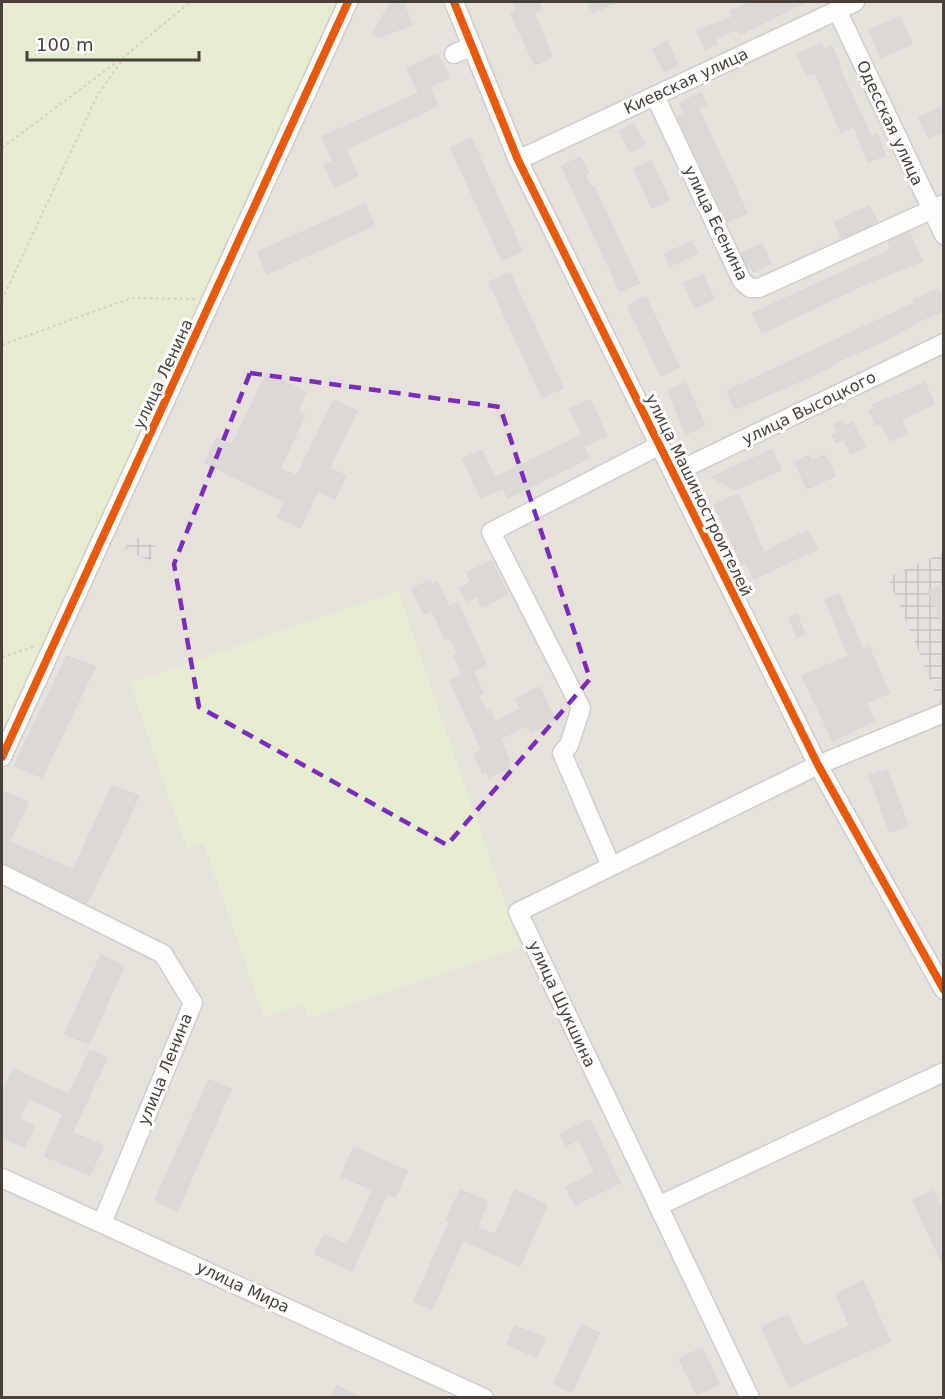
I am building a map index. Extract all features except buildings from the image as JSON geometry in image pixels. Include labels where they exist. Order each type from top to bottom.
[{"type":"street","name":"улица Ленина","points":[[2,757],[348,2]]},
{"type":"street","name":"улица Машиностроителей","points":[[454,2],[518,160],[818,765],[944,990]]},
{"type":"street","name":"Киевская улица","points":[[518,160],[847,4]]},
{"type":"street","name":"Одесская улица","points":[[847,4],[937,207],[944,235]]},
{"type":"street","points":[[454,54],[472,46]]},
{"type":"street","name":"улица Есенина","points":[[655,96],[742,281],[750,288],[759,288],[937,207]]},
{"type":"street","name":"улица Высоцкого","points":[[674,473],[944,343]]},
{"type":"street","points":[[611,866],[562,753],[569,745],[581,708],[491,532],[660,445]]},
{"type":"street","name":"улица Шукшина","points":[[750,1398],[518,912],[818,765],[944,713]]},
{"type":"street","name":"улица Ленина","points":[[2,874],[163,954],[193,1003],[102,1222]]},
{"type":"street","points":[[658,1206],[944,1072]]},
{"type":"street","name":"улица Мира","points":[[2,1178],[484,1398]]},
{"type":"path","points":[[2,148],[125,56],[190,2]]},
{"type":"path","points":[[2,300],[97,96],[125,56]]},
{"type":"path","points":[[2,345],[131,297],[204,299]]},
{"type":"path","points":[[2,657],[39,645]]},
{"type":"highlighted area","points":[[250,373],[500,407],[590,679],[447,845],[199,707],[174,564]]},
{"type":"shaded area","points":[[2,2],[943,2],[943,1397],[2,1397]]},
{"type":"shaded area","points":[[449,29],[470,73],[455,81],[434,37]]},
{"type":"shaded area","points":[[132,535],[157,547],[150,561],[125,549]]},
{"type":"shaded area","points":[[943,553],[943,711],[888,577]]},
{"type":"green space","points":[[2,2],[336,2],[2,734]]},
{"type":"green space","points":[[398,591],[520,947],[309,1019],[304,1004],[264,1017],[204,844],[187,849],[130,683]]},
{"type":"cycle path","points":[[2,757],[348,2]]},
{"type":"cycle path","points":[[454,2],[518,160],[818,765],[944,990]]}]
